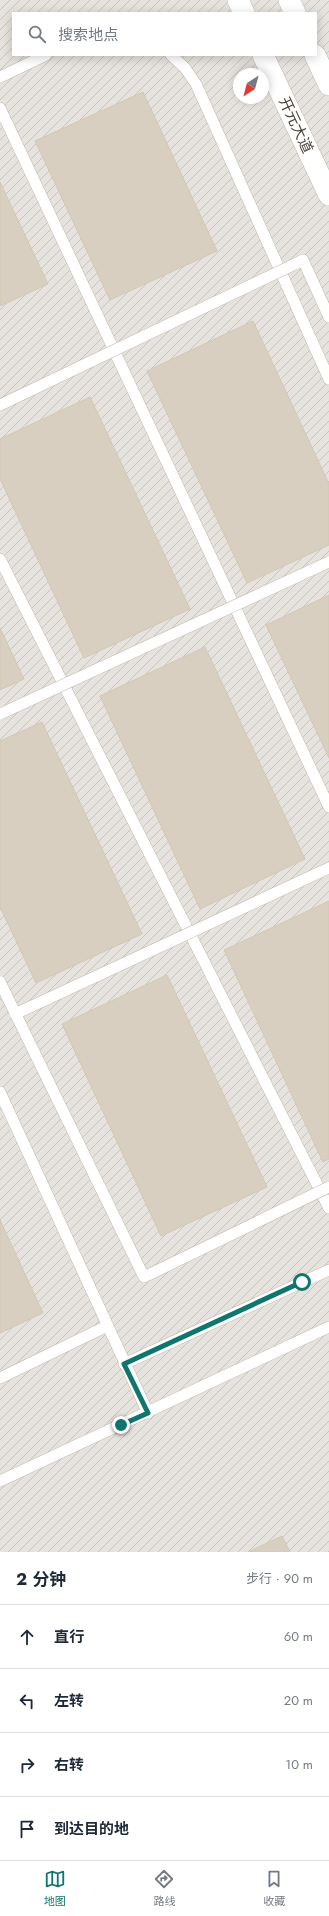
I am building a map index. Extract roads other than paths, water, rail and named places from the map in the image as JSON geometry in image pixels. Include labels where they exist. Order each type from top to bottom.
[{"type":"street","points":[[238,0],[244,12]]},
{"type":"street","points":[[289,0],[295,12]]},
{"type":"street","name":"开元大道","points":[[263,56],[329,195]]},
{"type":"street","points":[[315,56],[329,85]]},
{"type":"lane","points":[[0,77],[44,56]]},
{"type":"lane","points":[[172,56],[185,68],[196,84],[329,379]]},
{"type":"lane","points":[[0,108],[329,806]]},
{"type":"lane","points":[[0,405],[303,260],[329,317]]},
{"type":"lane","points":[[0,559],[329,1208]]},
{"type":"lane","points":[[0,714],[329,562]]},
{"type":"lane","points":[[15,1014],[329,868]]},
{"type":"lane","points":[[0,982],[144,1277],[329,1188]]},
{"type":"lane","points":[[0,1092],[108,1326],[124,1364],[148,1413]]},
{"type":"lane","points":[[124,1364],[329,1270]]},
{"type":"lane","points":[[0,1378],[108,1326]]},
{"type":"lane","points":[[0,1481],[329,1327]]}]
